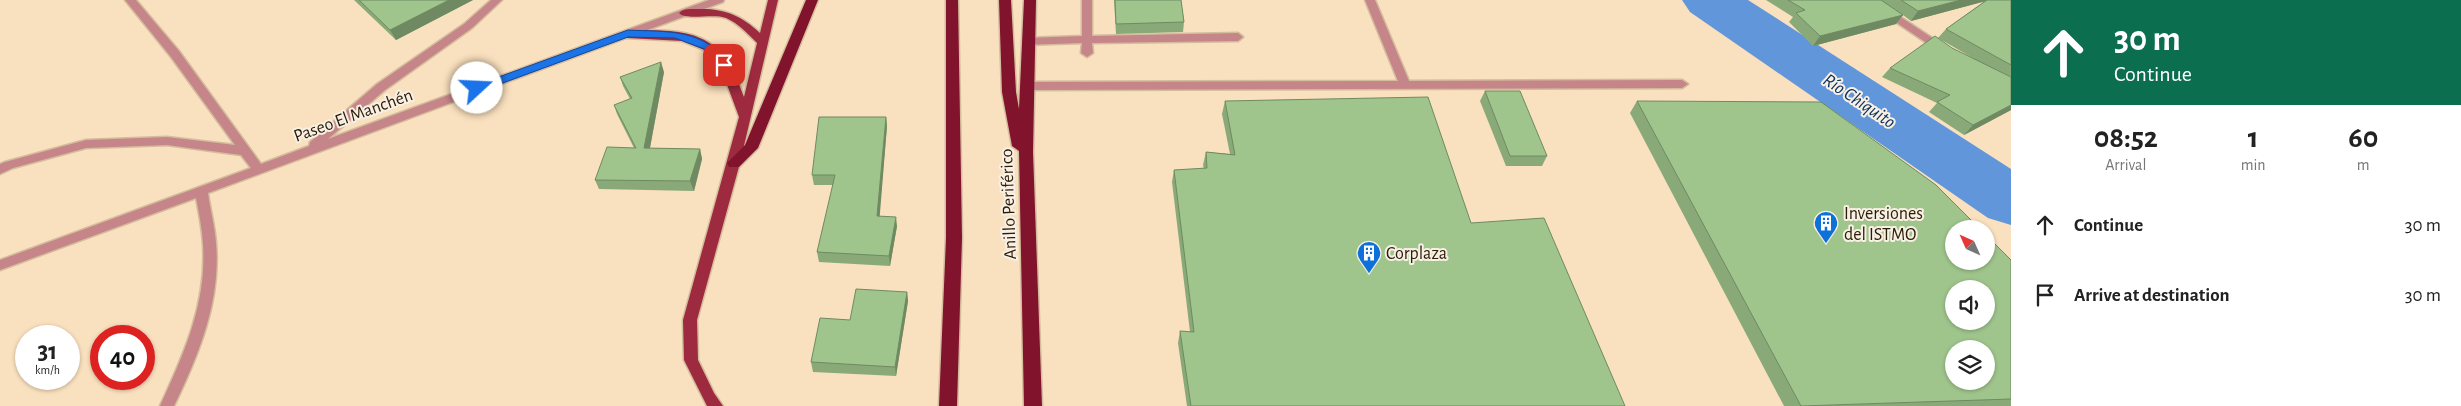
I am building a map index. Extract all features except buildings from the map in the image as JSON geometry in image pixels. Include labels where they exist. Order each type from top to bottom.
[{"type":"highway","points":[[734,163],[751,148],[812,0]]},
{"type":"highway","points":[[946,404],[954,238],[952,0]]},
{"type":"highway","points":[[1005,0],[1009,92],[1026,182]]},
{"type":"highway","name":"Anillo Periférico","points":[[1030,0],[1026,86],[1026,182],[1033,406]]},
{"type":"main road","points":[[716,406],[690,360],[690,320],[734,163],[773,0]]},
{"type":"main road","points":[[684,13],[718,11],[744,23],[764,44]]},
{"type":"main road","points":[[628,34],[676,35],[710,48],[724,65],[745,117]]},
{"type":"street","points":[[130,0],[175,54],[259,170]]},
{"type":"street","points":[[308,150],[381,86],[468,26],[497,0]]},
{"type":"street","name":"Paseo El Manchén","points":[[0,265],[719,0]]},
{"type":"street","points":[[1087,0],[1087,53]]},
{"type":"street","points":[[1370,0],[1404,85]]},
{"type":"street","points":[[1868,0],[1957,57]]},
{"type":"street","points":[[1027,42],[1238,37]]},
{"type":"street","points":[[1026,86],[1682,84]]},
{"type":"street","points":[[0,170],[9,165],[86,144],[167,141],[247,151]]},
{"type":"street","points":[[167,406],[190,361],[206,308],[210,252],[201,191]]},
{"type":"waterway","name":"Río Chiquito","points":[[1709,0],[2011,201]]},
{"type":"place","name":"Inversiones del ISTMO","points":[[1826,244]]},
{"type":"place","name":"Corplaza","points":[[1369,274]]},
{"type":"route","points":[[477,88],[628,34],[676,35],[710,48],[724,65]]}]
